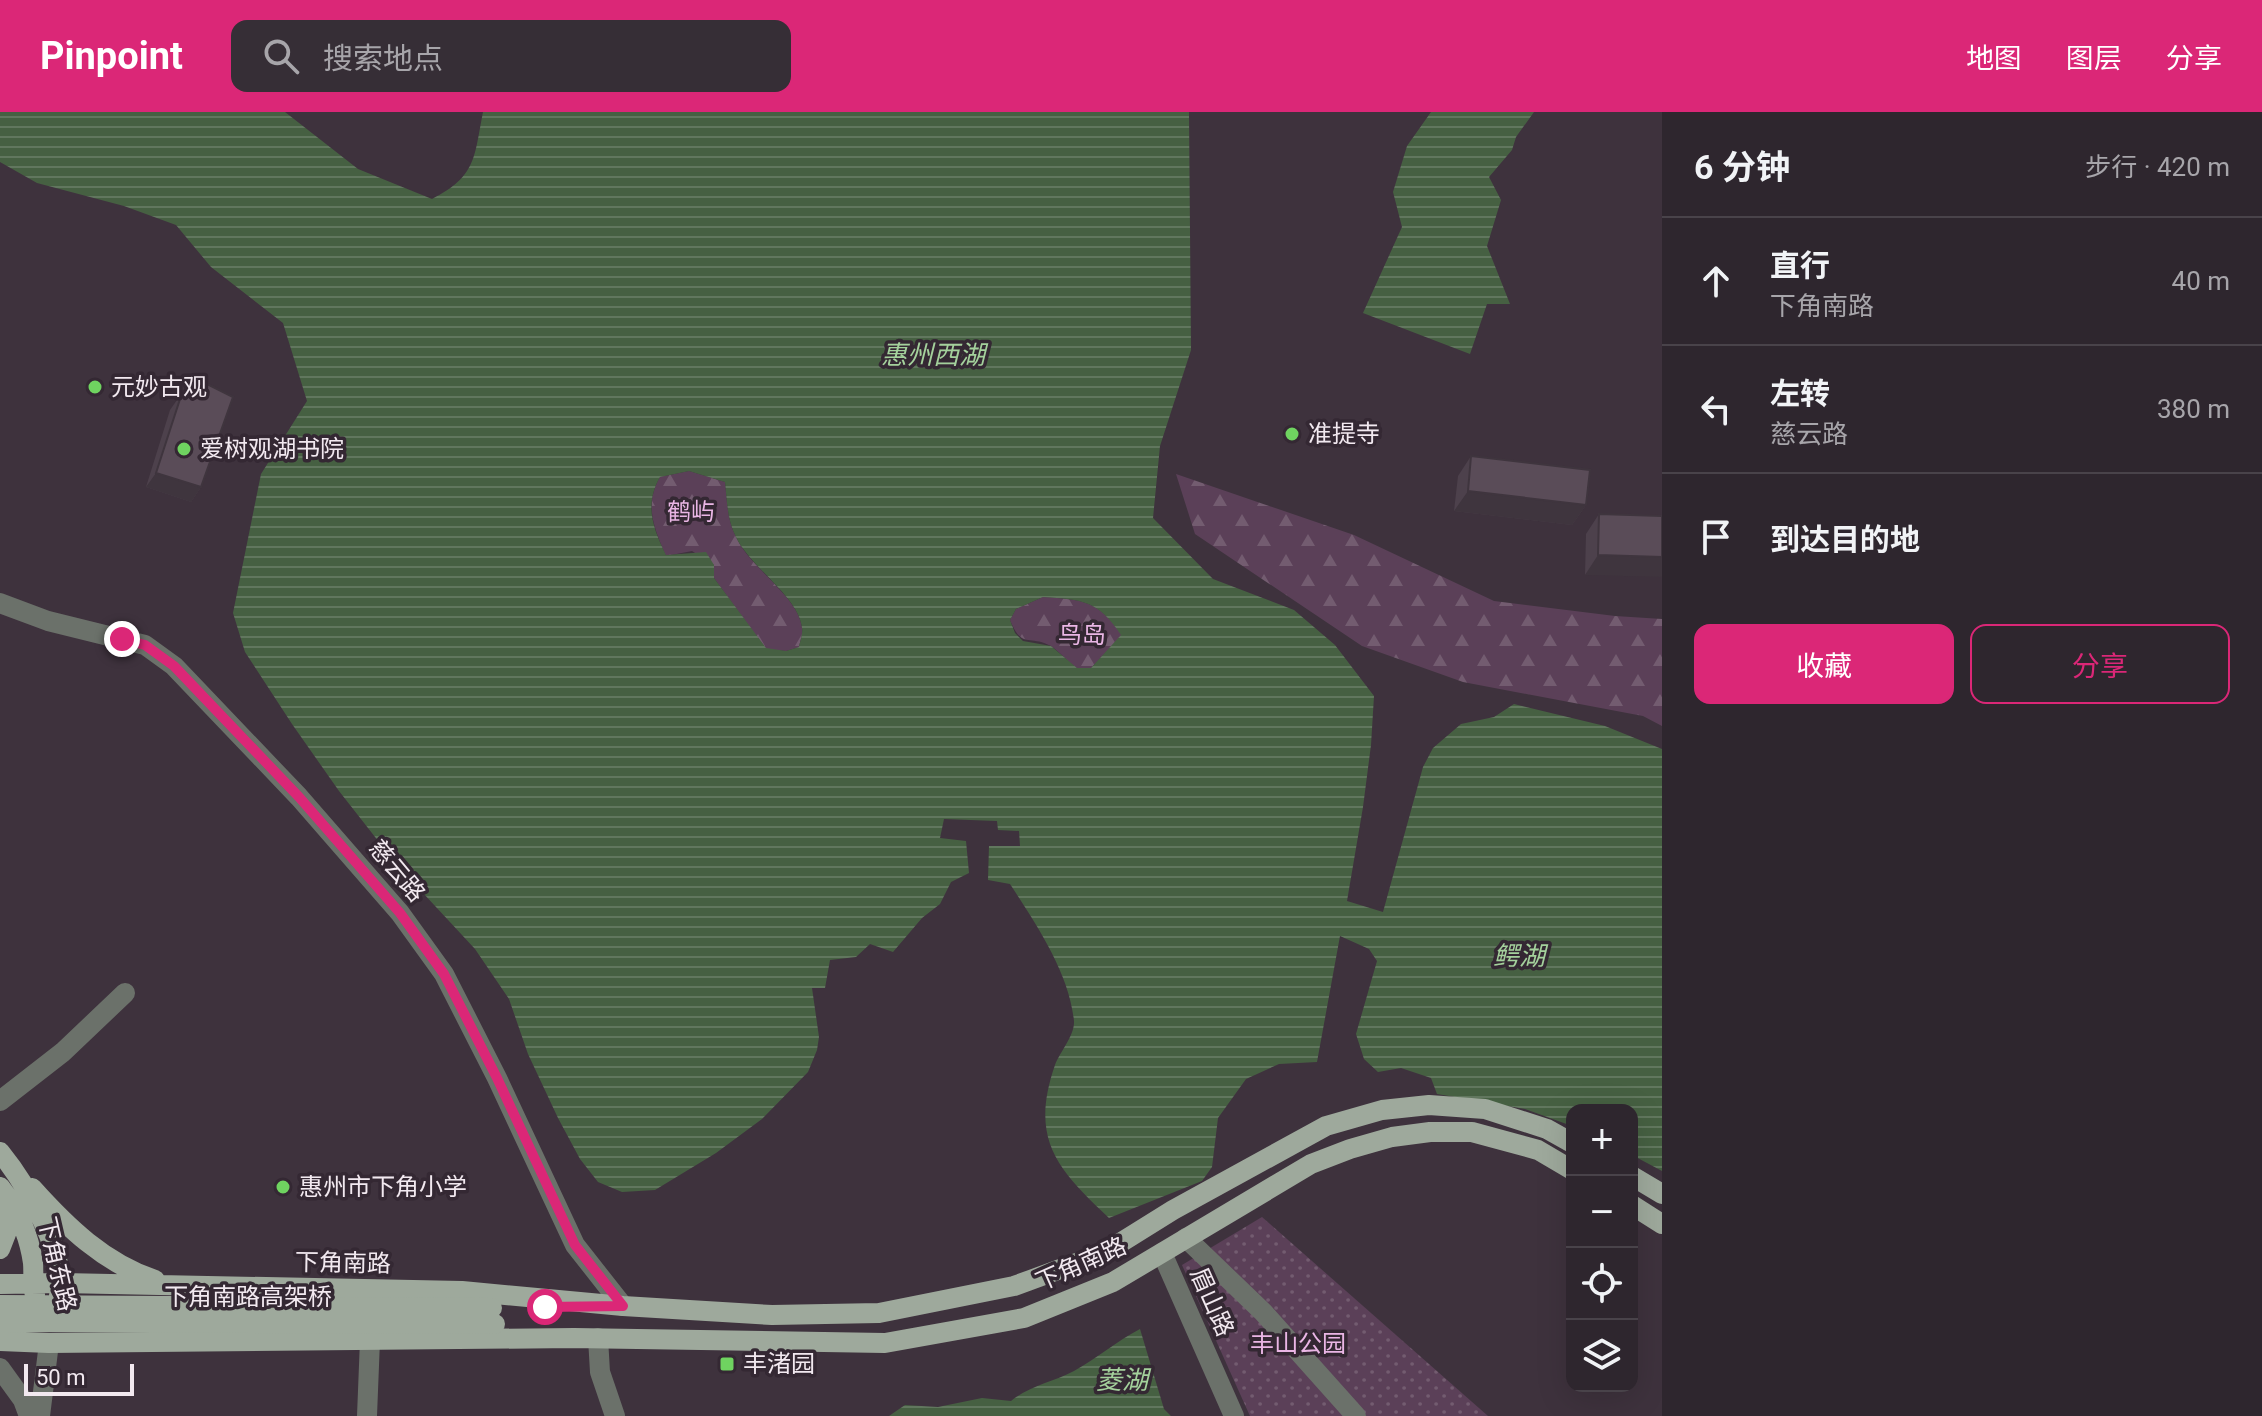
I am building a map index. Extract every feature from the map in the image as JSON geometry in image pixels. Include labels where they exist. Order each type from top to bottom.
[{"type":"main road","name":"下角南路","points":[[0,1284],[462,1291],[623,1306],[772,1315],[879,1313],[1014,1286],[1104,1253],[1173,1210],[1326,1126],[1382,1110],[1429,1105],[1485,1109],[1547,1129],[1566,1140]]},
{"type":"main road","name":"下角南路","points":[[0,1341],[598,1338],[885,1343],[1024,1318],[1113,1282],[1311,1164],[1392,1137],[1430,1132],[1472,1132],[1538,1150],[1566,1166]]},
{"type":"main road","name":"下角东路","points":[[5,1158],[39,1216],[56,1256],[62,1283],[49,1343]]},
{"type":"main road","points":[[5,1158],[92,1247],[130,1271],[171,1285]]},
{"type":"main road","points":[[1638,1180],[1662,1194]]},
{"type":"main road","name":"下角东路","points":[[2,1190],[20,1215],[27,1235],[33,1285],[49,1343]]},
{"type":"main road","points":[[0,1249],[9,1226],[2,1190]]},
{"type":"main road","points":[[1638,1209],[1662,1224]]},
{"type":"main road","name":"下角南路高架桥","points":[[0,1305],[494,1316]]},
{"type":"main road","name":"下角南路","points":[[494,1316],[623,1306]]},
{"type":"main road","name":"下角南路","points":[[494,1316],[574,1338]]},
{"type":"main road","name":"下角南路高架桥","points":[[0,1322],[494,1316]]},
{"type":"street","name":"慈云路","points":[[0,603],[48,621],[145,645],[174,666],[299,797],[400,913],[444,974],[497,1078],[575,1245],[623,1306]]},
{"type":"street","points":[[0,1101],[63,1052],[125,993]]},
{"type":"street","points":[[1186,1238],[1263,1312],[1356,1416]]},
{"type":"street","name":"眉山路","points":[[1162,1253],[1234,1416]]},
{"type":"street","points":[[598,1338],[600,1372],[615,1416]]},
{"type":"street","points":[[367,1416],[370,1340]]},
{"type":"street","points":[[40,1416],[49,1343]]},
{"type":"street","points":[[0,1368],[23,1400],[29,1416]]},
{"type":"green space","name":"鹤屿","points":[[689,471],[725,482],[733,530],[743,549],[799,616],[802,630],[799,647],[786,651],[766,649],[714,578],[714,565],[692,551],[666,556],[652,516],[652,497],[660,477]]},
{"type":"green space","points":[[1176,474],[1354,535],[1494,601],[1662,619],[1662,726],[1643,716],[1463,682],[1362,646],[1195,534]]},
{"type":"green space","name":"鸟岛","points":[[1043,597],[1079,601],[1097,608],[1122,635],[1091,668],[1077,668],[1051,646],[1023,638],[1014,629],[1010,620],[1016,609]]},
{"type":"green space","name":"丰山公园","points":[[1262,1217],[1488,1416],[1250,1416],[1182,1265]]},
{"type":"water","name":"惠州西湖","points":[[0,112],[285,112],[358,169],[432,199],[447,191],[466,173],[475,153],[483,112],[1189,112],[1191,350],[1160,446],[1153,518],[1213,579],[1294,610],[1335,645],[1374,696],[1363,807],[1347,901],[1383,912],[1423,767],[1433,748],[1461,724],[1494,717],[1514,704],[1605,726],[1662,749],[1662,1171],[1638,1158],[1638,1104],[1566,1104],[1566,1124],[1525,1109],[1437,1094],[1431,1078],[1401,1068],[1378,1072],[1364,1059],[1356,1034],[1377,961],[1369,949],[1340,936],[1317,1062],[1279,1064],[1246,1079],[1218,1118],[1212,1167],[1202,1181],[1109,1218],[1063,1168],[1047,1134],[1045,1114],[1048,1091],[1055,1065],[1070,1038],[1074,1021],[1066,985],[1030,915],[1010,884],[988,880],[989,846],[1020,846],[1019,831],[998,830],[997,821],[944,819],[940,838],[966,841],[969,873],[951,882],[940,904],[922,918],[893,952],[870,944],[856,957],[830,960],[825,988],[812,988],[819,1037],[808,1072],[762,1119],[716,1153],[655,1190],[622,1192],[598,1182],[580,1159],[558,1118],[528,1054],[509,999],[475,949],[397,865],[339,791],[245,652],[233,613],[261,474],[307,401],[283,323],[211,267],[176,225],[124,206],[37,183],[0,162]],"holes":[[[689,471],[725,482],[733,530],[752,560],[783,593],[799,616],[802,628],[799,647],[786,651],[766,648],[714,578],[714,565],[706,552],[666,555],[657,535],[651,507],[660,477]],[[1043,597],[1069,599],[1097,608],[1121,635],[1091,668],[1077,668],[1051,646],[1023,641],[1015,633],[1010,620],[1016,609]]]},
{"type":"water","points":[[1431,112],[1534,112],[1516,137],[1512,150],[1489,177],[1501,200],[1487,246],[1510,304],[1487,304],[1470,354],[1363,313],[1402,227],[1393,192],[1407,146]]},
{"type":"water","name":"菱湖","points":[[1140,1329],[1164,1409],[1171,1416],[889,1416],[905,1405],[938,1407],[982,1398],[1011,1401],[1074,1371]]},
{"type":"building","name":"爱树观湖书院","points":[[193,377],[233,397],[201,487],[156,473],[181,396]]},
{"type":"building","points":[[1471,456],[1590,470],[1586,505],[1468,491]]},
{"type":"building","points":[[1599,514],[1662,516],[1662,557],[1598,555]]},
{"type":"place","name":"元妙古观","points":[[95,387]]},
{"type":"place","name":"准提寺","points":[[1292,434]]},
{"type":"place","name":"爱树观湖书院","points":[[184,449]]},
{"type":"place","name":"惠州市下角小学","points":[[283,1187]]},
{"type":"place","name":"丰渚园","points":[[727,1364]]},
{"type":"route","points":[[122,639],[145,645],[174,666],[226,719],[400,913],[444,974],[497,1078],[575,1245],[623,1306],[545,1307]]},
{"type":"water label","name":"鳄湖","points":[[1519,956]]}]
